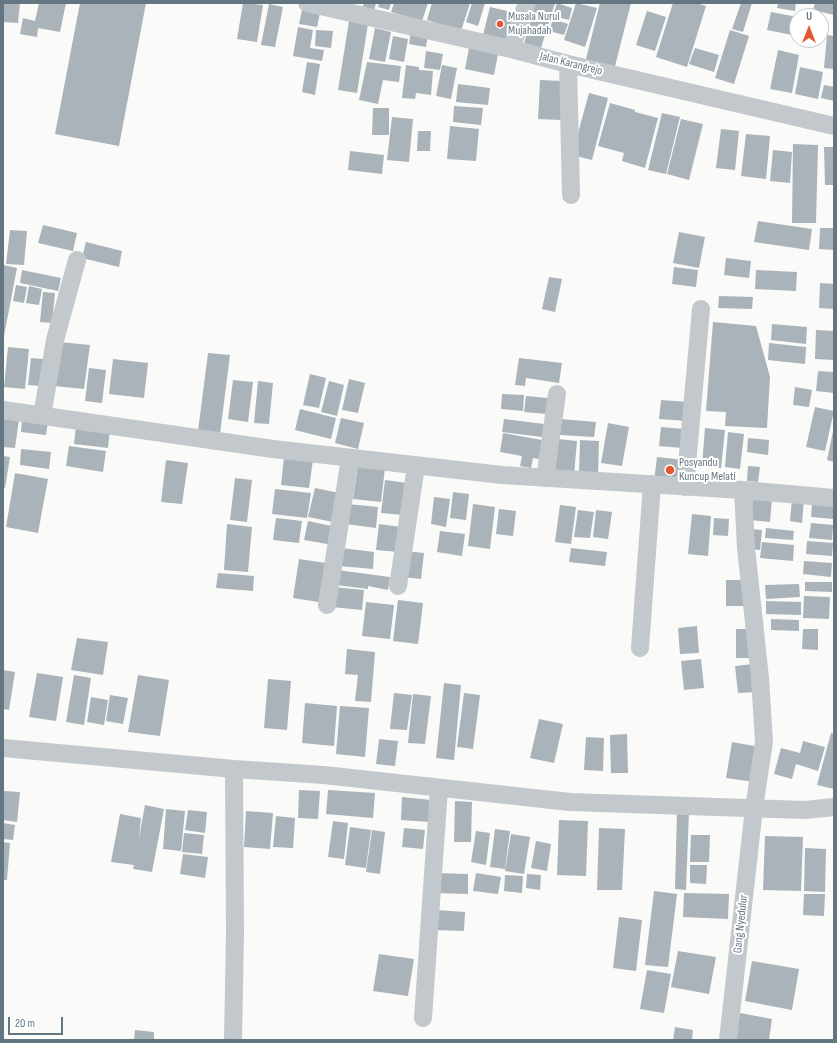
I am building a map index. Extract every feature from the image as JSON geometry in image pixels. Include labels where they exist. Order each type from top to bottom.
[{"type":"street","name":"Jalan Karangrejo","points":[[307,3],[511,49],[568,64],[834,126]]},
{"type":"street","points":[[511,49],[527,3]]},
{"type":"street","points":[[568,64],[571,195]]},
{"type":"street","points":[[42,416],[55,340],[78,260]]},
{"type":"street","points":[[685,487],[701,309]]},
{"type":"street","points":[[545,478],[557,394]]},
{"type":"street","points":[[3,410],[273,449],[416,466],[502,475],[744,490],[834,498]]},
{"type":"street","points":[[327,605],[350,458]]},
{"type":"street","points":[[398,586],[416,466]]},
{"type":"street","points":[[640,648],[652,484]]},
{"type":"street","name":"Gang Nyedulur","points":[[728,1040],[754,808],[764,742],[760,678],[746,548],[744,490]]},
{"type":"street","points":[[3,748],[324,776],[570,802],[805,810],[834,807]]},
{"type":"street","points":[[233,1040],[235,933],[234,769]]},
{"type":"street","points":[[423,1018],[439,788]]},
{"type":"building","points":[[3,3],[20,3],[18,23],[3,22]]},
{"type":"building","points":[[39,3],[66,3],[60,32],[38,28],[37,37],[20,34],[23,18],[35,21]]},
{"type":"building","points":[[80,3],[146,3],[119,146],[55,134]]},
{"type":"building","points":[[243,3],[263,5],[257,42],[237,39]]},
{"type":"building","points":[[364,3],[376,3],[374,11],[362,9]]},
{"type":"building","points":[[379,3],[391,3],[389,10],[378,7]]},
{"type":"building","points":[[394,3],[428,3],[422,21],[391,12]]},
{"type":"building","points":[[432,3],[470,3],[461,31],[427,20]]},
{"type":"building","points":[[472,3],[485,3],[478,26],[466,22]]},
{"type":"building","points":[[534,3],[555,3],[550,19],[531,13]]},
{"type":"building","points":[[557,3],[572,8],[569,20],[553,16]]},
{"type":"building","points":[[576,3],[597,8],[585,47],[564,40]]},
{"type":"building","points":[[600,3],[631,3],[614,70],[585,63]]},
{"type":"building","points":[[673,3],[696,3],[706,6],[687,67],[656,57]]},
{"type":"building","points":[[741,3],[752,3],[743,32],[732,29]]},
{"type":"building","points":[[778,3],[796,3],[795,8],[789,8],[789,10],[777,8]]},
{"type":"building","points":[[815,3],[834,3],[834,15],[829,14],[829,8],[814,8]]},
{"type":"building","points":[[269,4],[283,7],[275,47],[261,45]]},
{"type":"building","name":"Musala Nurul Mujahadah","points":[[490,7],[516,13],[510,41],[483,35]]},
{"type":"building","points":[[302,10],[320,13],[317,27],[299,24]]},
{"type":"building","points":[[647,11],[666,17],[655,51],[636,45]]},
{"type":"building","points":[[771,12],[789,15],[789,34],[767,30]]},
{"type":"building","points":[[532,17],[549,22],[541,48],[524,43]]},
{"type":"building","points":[[553,19],[568,24],[564,35],[549,31]]},
{"type":"building","points":[[349,21],[368,24],[357,93],[338,90]]},
{"type":"building","points":[[298,27],[313,30],[310,48],[324,50],[322,61],[293,56]]},
{"type":"building","points":[[375,28],[391,32],[385,62],[369,59]]},
{"type":"building","points":[[316,30],[333,31],[331,48],[315,46]]},
{"type":"building","points":[[730,30],[749,36],[734,84],[715,78]]},
{"type":"building","points":[[411,31],[428,34],[426,47],[409,44]]},
{"type":"building","points":[[829,35],[834,36],[834,69],[824,68],[826,48],[829,48]]},
{"type":"building","points":[[393,36],[408,39],[404,62],[389,59]]},
{"type":"building","points":[[469,48],[498,54],[494,75],[465,69]]},
{"type":"building","points":[[695,48],[719,55],[714,72],[689,64]]},
{"type":"building","points":[[778,50],[799,55],[792,93],[770,89]]},
{"type":"building","points":[[426,51],[443,54],[440,70],[424,68]]},
{"type":"building","points":[[307,62],[320,64],[315,95],[302,92]]},
{"type":"building","points":[[367,62],[401,66],[399,82],[383,80],[378,104],[359,100]]},
{"type":"building","points":[[406,65],[419,67],[419,70],[433,71],[431,95],[416,93],[415,99],[402,98]]},
{"type":"building","points":[[442,65],[457,68],[451,99],[436,96]]},
{"type":"building","points":[[800,67],[823,72],[818,99],[795,94]]},
{"type":"building","points":[[540,80],[562,81],[561,120],[538,119]]},
{"type":"building","points":[[458,84],[490,88],[488,105],[456,102]]},
{"type":"building","points":[[824,85],[834,87],[834,101],[821,98]]},
{"type":"building","points":[[589,93],[608,98],[592,160],[572,155]]},
{"type":"building","points":[[610,103],[658,118],[645,168],[622,161],[624,153],[598,146]]},
{"type":"building","points":[[454,106],[483,108],[481,125],[453,122]]},
{"type":"building","points":[[373,108],[389,108],[389,135],[372,135]]},
{"type":"building","points":[[662,113],[680,117],[666,174],[648,170]]},
{"type":"building","points":[[392,117],[413,119],[409,162],[387,160]]},
{"type":"building","points":[[681,119],[703,124],[689,180],[667,174]]},
{"type":"building","points":[[450,126],[479,129],[476,161],[447,159]]},
{"type":"building","points":[[721,129],[739,131],[735,170],[716,168]]},
{"type":"building","points":[[418,131],[431,131],[430,151],[417,151]]},
{"type":"building","points":[[746,134],[770,136],[766,179],[741,176]]},
{"type":"building","points":[[793,144],[818,145],[816,223],[792,223]]},
{"type":"building","points":[[824,147],[834,147],[834,185],[825,185]]},
{"type":"building","points":[[773,150],[792,152],[790,183],[770,181]]},
{"type":"building","points":[[350,151],[384,155],[382,174],[348,170]]},
{"type":"building","points":[[758,221],[812,229],[809,250],[754,242]]},
{"type":"building","points":[[43,225],[77,233],[73,251],[38,243]]},
{"type":"building","points":[[820,228],[834,228],[834,250],[819,249]]},
{"type":"building","points":[[10,230],[27,231],[24,265],[6,264]]},
{"type":"building","points":[[679,232],[705,237],[699,268],[673,263]]},
{"type":"building","points":[[86,242],[122,251],[119,267],[82,258]]},
{"type":"building","points":[[726,258],[751,261],[749,278],[724,275]]},
{"type":"building","points":[[3,265],[17,268],[4,336],[3,336]]},
{"type":"building","points":[[674,267],[698,270],[696,287],[672,284]]},
{"type":"building","points":[[22,270],[61,278],[58,291],[20,283]]},
{"type":"building","points":[[756,270],[797,272],[796,291],[755,289]]},
{"type":"building","points":[[549,277],[562,279],[555,312],[542,309]]},
{"type":"building","points":[[820,283],[834,284],[834,309],[819,308]]},
{"type":"building","points":[[16,285],[27,287],[24,303],[13,301]]},
{"type":"building","points":[[29,286],[42,289],[39,305],[26,303]]},
{"type":"building","points":[[43,292],[55,293],[52,323],[40,322]]},
{"type":"building","points":[[719,296],[753,297],[752,309],[718,308]]},
{"type":"building","points":[[713,322],[756,326],[770,377],[767,428],[725,426],[726,412],[706,411]]},
{"type":"building","points":[[772,324],[807,327],[806,344],[771,340]]},
{"type":"building","points":[[816,330],[834,331],[834,360],[815,359]]},
{"type":"building","points":[[59,342],[90,345],[84,389],[54,386]]},
{"type":"building","points":[[769,343],[806,347],[805,364],[768,360]]},
{"type":"building","points":[[8,347],[29,349],[25,389],[4,387]]},
{"type":"building","points":[[208,353],[230,355],[220,434],[198,431]]},
{"type":"building","points":[[31,358],[43,359],[41,386],[28,385]]},
{"type":"building","points":[[519,358],[562,363],[559,383],[526,378],[525,386],[515,385]]},
{"type":"building","points":[[113,359],[148,363],[144,398],[109,394]]},
{"type":"building","points":[[89,368],[106,370],[102,403],[85,401]]},
{"type":"building","points":[[818,371],[834,372],[834,393],[816,391]]},
{"type":"building","points":[[310,374],[326,378],[319,408],[303,405]]},
{"type":"building","points":[[349,379],[365,383],[358,413],[342,410]]},
{"type":"building","points":[[233,380],[253,382],[248,422],[228,419]]},
{"type":"building","points":[[258,381],[273,383],[269,424],[254,423]]},
{"type":"building","points":[[329,381],[344,385],[337,416],[321,412]]},
{"type":"building","points":[[795,387],[812,390],[809,407],[793,405]]},
{"type":"building","points":[[502,394],[524,395],[523,411],[501,409]]},
{"type":"building","points":[[526,396],[548,398],[547,414],[524,412]]},
{"type":"building","points":[[661,400],[688,402],[687,421],[659,419]]},
{"type":"building","points":[[815,407],[834,411],[825,451],[806,447]]},
{"type":"building","points":[[300,409],[336,418],[331,439],[295,430]]},
{"type":"building","points":[[3,418],[19,419],[15,448],[3,447]]},
{"type":"building","points":[[341,418],[364,423],[358,449],[335,443]]},
{"type":"building","points":[[22,419],[48,422],[46,435],[21,432]]},
{"type":"building","points":[[504,419],[544,424],[542,437],[502,432]]},
{"type":"building","points":[[561,419],[596,422],[594,437],[560,435]]},
{"type":"building","points":[[608,423],[629,427],[622,466],[601,463]]},
{"type":"building","points":[[76,426],[110,430],[108,448],[74,444]]},
{"type":"building","points":[[661,427],[684,429],[682,448],[659,446]]},
{"type":"building","points":[[705,428],[725,430],[721,468],[702,466]]},
{"type":"building","points":[[834,431],[834,462],[827,460]]},
{"type":"building","points":[[728,432],[744,434],[740,469],[725,467]]},
{"type":"building","points":[[503,433],[542,440],[539,459],[533,458],[531,468],[520,466],[522,456],[500,452]]},
{"type":"building","points":[[748,438],[769,440],[768,455],[747,452]]},
{"type":"building","points":[[558,439],[577,441],[574,475],[555,473]]},
{"type":"building","points":[[580,440],[599,441],[598,475],[579,474]]},
{"type":"building","points":[[69,446],[106,451],[103,472],[66,466]]},
{"type":"building","points":[[21,449],[51,452],[49,469],[20,465]]},
{"type":"building","points":[[3,456],[10,457],[5,488],[3,487]]},
{"type":"building","points":[[284,457],[313,460],[309,488],[281,485]]},
{"type":"building","name":"Posyandu Kuncup Melati","points":[[657,457],[685,460],[683,484],[654,481]]},
{"type":"building","points":[[166,460],[188,463],[182,504],[161,502]]},
{"type":"building","points":[[358,465],[385,468],[381,502],[353,499]]},
{"type":"building","points":[[748,466],[760,467],[758,482],[747,481]]},
{"type":"building","points":[[15,473],[48,479],[38,533],[6,527]]},
{"type":"building","points":[[235,478],[252,480],[247,522],[230,520]]},
{"type":"building","points":[[385,480],[407,483],[403,515],[381,513]]},
{"type":"building","points":[[315,488],[339,493],[333,522],[308,517]]},
{"type":"building","points":[[275,489],[311,493],[307,518],[272,514]]},
{"type":"building","points":[[453,492],[469,494],[466,520],[450,518]]},
{"type":"building","points":[[434,497],[450,499],[446,527],[431,524]]},
{"type":"building","points":[[753,497],[772,498],[770,522],[750,520]]},
{"type":"building","points":[[792,498],[804,499],[802,523],[790,521]]},
{"type":"building","points":[[812,503],[834,505],[834,519],[811,517]]},
{"type":"building","points":[[348,504],[378,507],[376,528],[346,524]]},
{"type":"building","points":[[473,504],[495,507],[490,549],[468,546]]},
{"type":"building","points":[[560,505],[576,507],[571,544],[555,542]]},
{"type":"building","points":[[499,509],[516,511],[513,536],[496,534]]},
{"type":"building","points":[[578,510],[594,512],[590,538],[574,537]]},
{"type":"building","points":[[596,510],[612,512],[608,539],[593,537]]},
{"type":"building","points":[[692,514],[711,516],[708,556],[688,554]]},
{"type":"building","points":[[276,518],[302,521],[299,543],[273,540]]},
{"type":"building","points":[[714,518],[729,519],[728,536],[713,535]]},
{"type":"building","points":[[308,521],[336,527],[333,545],[304,540]]},
{"type":"building","points":[[811,523],[833,525],[832,540],[809,538]]},
{"type":"building","points":[[227,524],[252,527],[248,572],[224,570]]},
{"type":"building","points":[[379,524],[401,527],[398,552],[376,550]]},
{"type":"building","points":[[766,528],[794,531],[793,540],[765,538]]},
{"type":"building","points":[[751,529],[762,530],[760,550],[749,549]]},
{"type":"building","points":[[440,531],[465,534],[462,556],[437,552]]},
{"type":"building","points":[[807,541],[833,543],[832,556],[806,554]]},
{"type":"building","points":[[762,542],[794,545],[793,561],[760,558]]},
{"type":"building","points":[[341,548],[374,552],[373,569],[339,566]]},
{"type":"building","points":[[571,548],[607,552],[605,566],[569,562]]},
{"type":"building","points":[[405,551],[424,553],[421,579],[402,577]]},
{"type":"building","points":[[299,559],[332,564],[325,603],[293,598]]},
{"type":"building","points":[[804,561],[832,563],[831,577],[803,574]]},
{"type":"building","points":[[337,570],[390,577],[388,590],[368,586],[368,589],[336,585]]},
{"type":"building","points":[[218,573],[254,576],[253,591],[216,588]]},
{"type":"building","points":[[726,580],[748,580],[748,606],[726,606]]},
{"type":"building","points":[[805,582],[832,582],[832,592],[805,591]]},
{"type":"building","points":[[799,584],[800,597],[766,599],[765,585]]},
{"type":"building","points":[[333,587],[364,590],[362,610],[331,607]]},
{"type":"building","points":[[804,596],[830,597],[829,619],[803,618]]},
{"type":"building","points":[[398,600],[423,603],[418,644],[393,641]]},
{"type":"building","points":[[766,601],[801,602],[801,615],[766,614]]},
{"type":"building","points":[[366,602],[394,605],[390,639],[362,636]]},
{"type":"building","points":[[771,619],[799,620],[799,631],[771,630]]},
{"type":"building","points":[[697,626],[699,653],[680,654],[678,628]]},
{"type":"building","points":[[736,629],[753,629],[753,658],[736,658]]},
{"type":"building","points":[[803,629],[818,629],[818,650],[802,649]]},
{"type":"building","points":[[77,638],[108,642],[103,675],[71,670]]},
{"type":"building","points":[[347,649],[375,652],[371,702],[355,701],[358,675],[345,674]]},
{"type":"building","points":[[701,659],[704,688],[684,690],[681,661]]},
{"type":"building","points":[[753,664],[756,692],[738,693],[735,666]]},
{"type":"building","points":[[3,670],[15,672],[9,710],[3,709]]},
{"type":"building","points":[[37,673],[63,677],[56,721],[29,717]]},
{"type":"building","points":[[74,675],[91,678],[84,725],[66,722]]},
{"type":"building","points":[[138,675],[169,680],[160,736],[128,732]]},
{"type":"building","points":[[268,679],[291,681],[287,730],[264,728]]},
{"type":"building","points":[[444,683],[461,685],[454,760],[436,758]]},
{"type":"building","points":[[394,693],[412,695],[407,730],[390,729]]},
{"type":"building","points":[[464,693],[480,695],[473,749],[457,747]]},
{"type":"building","points":[[413,694],[431,696],[425,744],[408,743]]},
{"type":"building","points":[[110,695],[128,698],[123,724],[106,721]]},
{"type":"building","points":[[91,697],[108,700],[104,725],[87,722]]},
{"type":"building","points":[[305,703],[337,706],[334,746],[302,743]]},
{"type":"building","points":[[340,706],[369,708],[365,757],[336,754]]},
{"type":"building","points":[[539,719],[563,724],[554,763],[530,758]]},
{"type":"building","points":[[831,733],[834,734],[834,789],[817,785]]},
{"type":"building","points":[[627,734],[628,773],[611,773],[610,735]]},
{"type":"building","points":[[586,737],[604,738],[603,771],[584,770]]},
{"type":"building","points":[[379,739],[398,741],[395,766],[376,764]]},
{"type":"building","points":[[803,741],[825,747],[818,771],[796,764],[792,779],[774,774],[781,748],[800,753]]},
{"type":"building","points":[[732,742],[760,747],[754,782],[726,778]]},
{"type":"building","points":[[299,790],[320,791],[318,819],[298,818]]},
{"type":"building","points":[[328,790],[375,793],[373,818],[326,814]]},
{"type":"building","points":[[3,791],[20,792],[17,822],[3,820]]},
{"type":"building","points":[[402,797],[431,800],[430,822],[401,820]]},
{"type":"building","points":[[455,801],[472,802],[471,842],[454,842]]},
{"type":"building","points":[[145,805],[164,809],[152,872],[133,869],[134,865],[111,862],[120,814],[141,818],[139,838]]},
{"type":"building","points":[[166,809],[185,811],[181,851],[163,849]]},
{"type":"building","points":[[188,810],[207,812],[205,833],[185,830]]},
{"type":"building","points":[[246,811],[273,813],[270,849],[244,847]]},
{"type":"building","points":[[677,811],[689,811],[686,890],[675,889]]},
{"type":"building","points":[[276,816],[295,818],[293,848],[273,847]]},
{"type":"building","points":[[559,820],[588,821],[586,876],[557,875]]},
{"type":"building","points":[[333,821],[348,823],[344,859],[328,857]]},
{"type":"building","points":[[3,823],[15,825],[13,840],[3,839]]},
{"type":"building","points":[[350,827],[371,830],[366,868],[345,865]]},
{"type":"building","points":[[404,828],[425,830],[423,849],[402,847]]},
{"type":"building","points":[[599,828],[625,829],[622,890],[597,890]]},
{"type":"building","points":[[495,829],[510,831],[505,869],[490,867]]},
{"type":"building","points":[[372,830],[385,832],[380,874],[366,872]]},
{"type":"building","points":[[476,831],[490,833],[486,865],[471,862]]},
{"type":"building","points":[[184,833],[204,835],[202,854],[182,852]]},
{"type":"building","points":[[511,834],[530,837],[524,874],[505,871]]},
{"type":"building","points":[[691,835],[710,835],[709,862],[690,862]]},
{"type":"building","points":[[765,836],[803,837],[801,891],[763,890]]},
{"type":"building","points":[[536,841],[551,844],[547,871],[531,868]]},
{"type":"building","points":[[3,842],[10,843],[7,880],[3,880]]},
{"type":"building","points":[[805,848],[826,849],[825,892],[804,891]]},
{"type":"building","points":[[183,854],[208,857],[205,878],[180,874]]},
{"type":"building","points":[[690,865],[707,865],[706,884],[690,883]]},
{"type":"building","points":[[435,873],[468,874],[468,894],[435,893]]},
{"type":"building","points":[[476,873],[501,877],[498,894],[473,891]]},
{"type":"building","points":[[527,874],[541,875],[540,890],[526,888]]},
{"type":"building","points":[[505,875],[523,876],[522,893],[504,891]]},
{"type":"building","points":[[654,891],[677,894],[668,967],[645,965]]},
{"type":"building","points":[[684,893],[729,894],[728,919],[683,917]]},
{"type":"building","points":[[804,894],[825,894],[824,916],[803,915]]},
{"type":"building","points":[[436,910],[465,912],[464,931],[435,930]]},
{"type":"building","points":[[619,917],[642,920],[636,971],[613,968]]},
{"type":"building","points":[[678,951],[716,957],[709,994],[671,987]]},
{"type":"building","points":[[379,954],[414,959],[408,996],[373,991]]},
{"type":"building","points":[[752,961],[799,969],[792,1010],[745,1001]]},
{"type":"building","points":[[647,970],[671,974],[664,1013],[640,1009]]},
{"type":"building","points":[[740,1013],[772,1019],[769,1040],[735,1040]]},
{"type":"building","points":[[675,1027],[693,1030],[692,1040],[673,1040]]},
{"type":"building","points":[[135,1030],[154,1032],[154,1040],[134,1040]]},
{"type":"place","name":"Musala Nurul Mujahadah","points":[[500,24]]},
{"type":"place","name":"Posyandu Kuncup Melati","points":[[670,470]]}]
